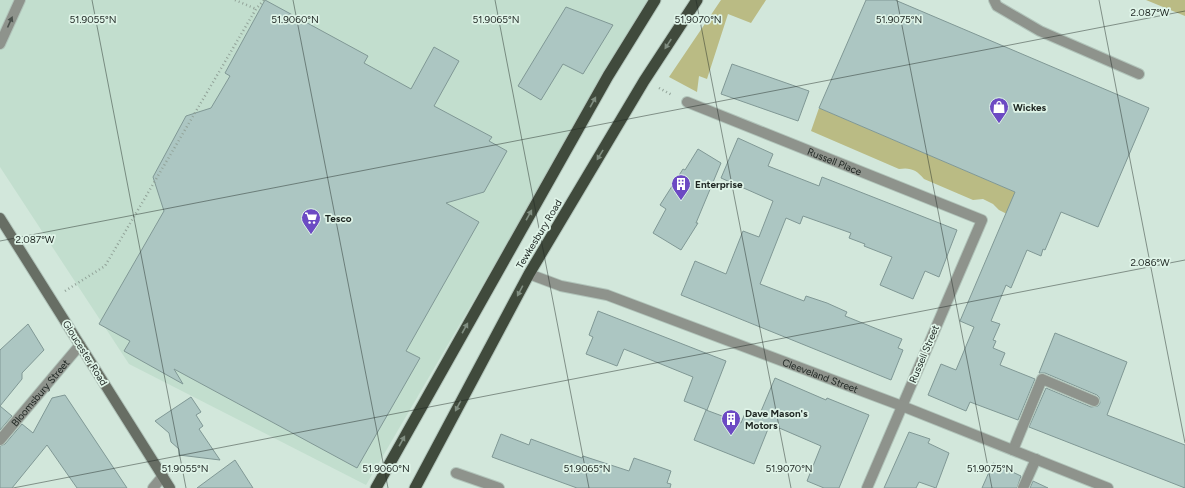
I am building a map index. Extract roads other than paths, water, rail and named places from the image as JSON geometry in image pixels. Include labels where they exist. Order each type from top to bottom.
[{"type":"highway","name":"Tewkesbury Road","points":[[376,488],[608,76],[655,0]]},
{"type":"highway","name":"Tewkesbury Road","points":[[415,488],[529,274],[644,81],[697,0]]},
{"type":"main road","name":"Gloucester Road","points":[[0,218],[170,488]]},
{"type":"street","points":[[0,44],[20,0]]},
{"type":"street","points":[[994,0],[997,6],[1040,31],[1140,74]]},
{"type":"street","name":"Russell Place","points":[[687,102],[982,220]]},
{"type":"street","name":"Russell Street","points":[[867,488],[982,220]]},
{"type":"street","name":"Cleeveland Street","points":[[529,274],[562,286],[608,295],[902,406],[1108,488]]},
{"type":"street","name":"Bloomsbury Street","points":[[0,440],[80,345]]},
{"type":"street","points":[[1013,450],[1042,379],[1094,401]]},
{"type":"street","points":[[1023,488],[1036,459]]},
{"type":"street","points":[[456,472],[500,488]]},
{"type":"street","points":[[153,488],[163,476]]},
{"type":"place","name":"Wickes","points":[[999,124]]},
{"type":"place","name":"Enterprise","points":[[681,201]]},
{"type":"place","name":"Tesco","points":[[311,235]]},
{"type":"place","name":"Dave Mason's Motors","points":[[731,436]]}]
